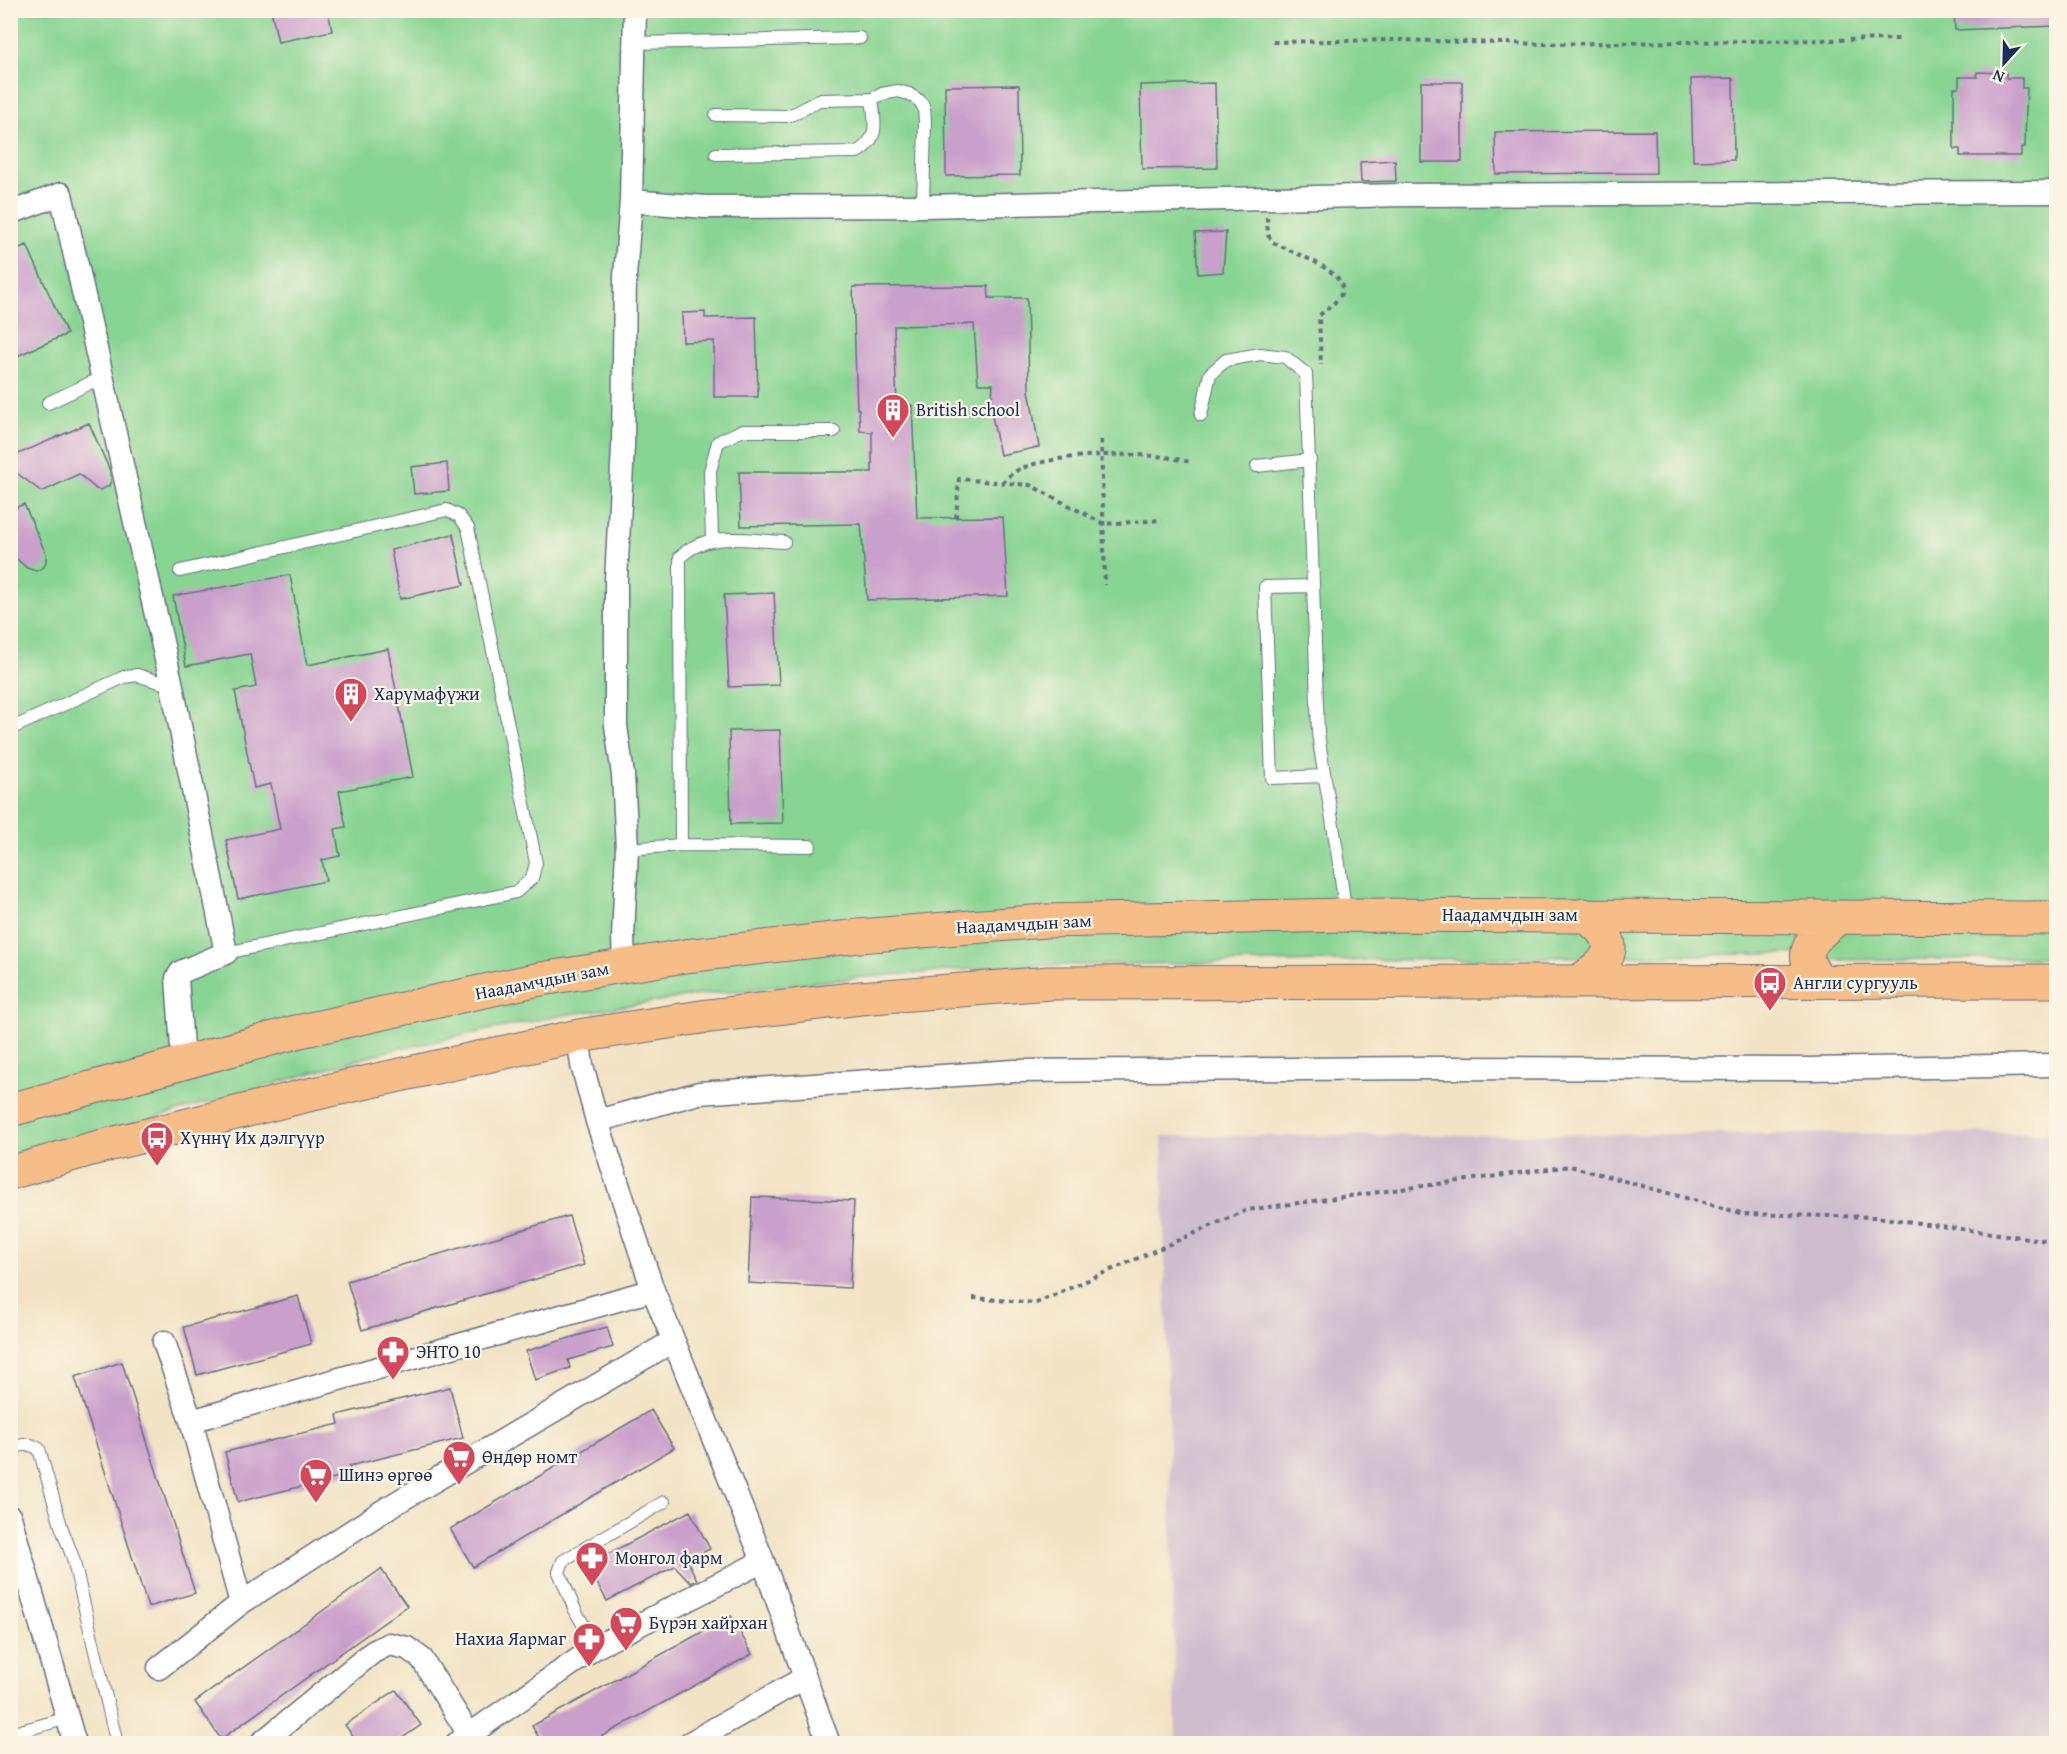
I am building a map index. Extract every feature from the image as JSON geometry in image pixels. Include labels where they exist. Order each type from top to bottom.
[{"type":"highway","name":"Наадамчдын зам","points":[[10,1110],[307,1029],[535,980],[685,956],[859,936],[1045,921],[1345,915],[2056,918]]},
{"type":"highway","points":[[1579,981],[1603,963],[1608,954],[1609,941],[1604,931],[1584,915]]},
{"type":"highway","points":[[1820,980],[1811,971],[1807,960],[1808,951],[1818,934],[1838,918]]},
{"type":"highway","points":[[10,1173],[91,1149],[304,1096],[578,1036],[701,1017],[861,998],[1050,983],[2056,981]]},
{"type":"street","points":[[624,966],[627,849],[623,775],[616,726],[616,580],[623,447],[625,276],[631,201],[635,10]]},
{"type":"street","points":[[631,201],[706,207],[923,206],[1402,195],[2056,192]]},
{"type":"street","points":[[10,213],[61,194],[172,686],[226,953],[181,972],[177,978],[183,1062]]},
{"type":"street","points":[[578,1036],[582,1065],[597,1121],[653,1290],[763,1561],[829,1743]]},
{"type":"street","points":[[597,1121],[699,1093],[1014,1071],[1415,1068],[1808,1070],[2056,1065]]},
{"type":"street","points":[[191,1421],[653,1290]]},
{"type":"street","points":[[159,1668],[241,1603],[389,1507],[673,1341]]},
{"type":"street","points":[[164,1342],[191,1421],[241,1603]]},
{"type":"street","points":[[10,1517],[75,1743]]},
{"type":"street","points":[[260,1743],[373,1652],[389,1644],[407,1648],[422,1659],[467,1740],[596,1647],[763,1561]]},
{"type":"street","points":[[688,1743],[804,1678]]},
{"type":"lane","points":[[634,43],[860,38]]},
{"type":"lane","points":[[716,116],[787,116],[819,100],[872,99],[882,94],[898,91],[909,94],[920,101],[924,108],[923,206]]},
{"type":"lane","points":[[717,154],[857,152],[868,146],[873,137],[872,99]]},
{"type":"lane","points":[[1201,415],[1210,374],[1226,360],[1260,354],[1285,357],[1306,374],[1318,733],[1323,776],[1343,883],[1345,915]]},
{"type":"lane","points":[[48,403],[101,378]]},
{"type":"lane","points":[[712,539],[710,471],[718,442],[741,431],[834,431]]},
{"type":"lane","points":[[1257,466],[1310,460]]},
{"type":"lane","points":[[180,570],[447,510],[459,516],[468,528],[536,863],[532,879],[516,891],[226,953]]},
{"type":"lane","points":[[681,845],[680,557],[689,548],[712,539],[784,542]]},
{"type":"lane","points":[[1313,586],[1266,587],[1272,778],[1323,776]]},
{"type":"lane","points":[[10,729],[124,677],[137,675],[172,686]]},
{"type":"lane","points":[[627,849],[681,845],[810,846]]},
{"type":"lane","points":[[10,1449],[26,1444],[39,1449],[61,1526],[73,1558],[117,1743]]},
{"type":"lane","points":[[596,1647],[575,1610],[559,1572],[563,1561],[664,1502]]},
{"type":"lane","points":[[10,1734],[69,1719]]},
{"type":"path","points":[[1273,42],[1396,40],[1539,44],[1901,39]]},
{"type":"path","points":[[1101,440],[1105,585]]},
{"type":"path","points":[[1002,483],[1019,469],[1053,461],[1101,455],[1170,457],[1189,462]]},
{"type":"path","points":[[956,518],[959,479],[1030,485],[1104,524],[1162,520]]},
{"type":"path","points":[[973,1298],[1036,1302],[1247,1210],[1570,1166],[1744,1214],[1876,1217],[2056,1242]]},
{"type":"shaded area","points":[[2056,1133],[2056,1743],[1176,1743],[1162,1136]]},
{"type":"green space","points":[[11,11],[2056,11],[2056,958],[1820,960],[1815,953],[1015,966],[865,977],[706,994],[558,1016],[392,1050],[11,1159]]},
{"type":"building","points":[[271,10],[328,10],[332,31],[278,42]]},
{"type":"building","points":[[1954,10],[2056,10],[2056,26],[1955,30]]},
{"type":"building","points":[[1977,72],[2006,73],[2006,78],[2022,78],[2022,88],[2027,88],[2025,147],[2021,147],[2021,156],[1960,156],[1960,149],[1954,149],[1954,88],[1959,88],[1959,77],[1977,77]]},
{"type":"building","points":[[1733,78],[1734,160],[1693,161],[1691,79]]},
{"type":"building","points":[[1421,82],[1462,82],[1462,162],[1421,162]]},
{"type":"building","points":[[1215,83],[1217,168],[1142,169],[1140,85]]},
{"type":"building","points":[[1019,85],[1020,175],[946,176],[945,86]]},
{"type":"building","points":[[1655,131],[1656,173],[1496,174],[1495,132]]},
{"type":"building","points":[[1395,160],[1396,181],[1361,182],[1360,162]]},
{"type":"building","points":[[1226,232],[1223,272],[1198,274],[1195,233]]},
{"type":"building","points":[[27,245],[67,334],[10,359],[10,252]]},
{"type":"building","name":"British school","points":[[988,286],[989,298],[1027,298],[1029,390],[1039,447],[1000,455],[991,411],[993,384],[978,384],[974,324],[894,326],[897,406],[912,405],[917,518],[1003,517],[1008,596],[867,600],[861,524],[741,526],[739,472],[872,472],[872,432],[860,431],[859,409],[857,409],[853,287]]},
{"type":"building","points":[[705,312],[705,318],[756,317],[758,397],[714,397],[714,341],[683,342],[682,313]]},
{"type":"building","points":[[89,423],[110,471],[109,486],[100,490],[96,489],[79,474],[42,492],[14,471],[12,465],[18,454]]},
{"type":"building","points":[[447,463],[449,491],[414,494],[411,467]]},
{"type":"building","points":[[24,504],[46,554],[44,567],[36,571],[27,568],[10,553],[10,510]]},
{"type":"building","points":[[453,534],[464,585],[400,599],[391,550]]},
{"type":"building","points":[[290,575],[307,665],[388,649],[413,777],[339,791],[346,827],[335,829],[340,856],[322,860],[326,881],[238,899],[226,840],[280,829],[271,784],[254,788],[235,691],[256,687],[250,654],[186,666],[173,596]]},
{"type":"building","points":[[774,593],[779,685],[729,687],[724,595]]},
{"type":"building","points":[[780,730],[783,823],[731,824],[729,731]]},
{"type":"building","points":[[752,1197],[854,1201],[850,1288],[748,1283]]},
{"type":"building","points":[[569,1216],[584,1265],[362,1330],[347,1281]]},
{"type":"building","points":[[298,1296],[311,1344],[197,1375],[184,1327]]},
{"type":"building","points":[[607,1327],[613,1347],[568,1360],[570,1368],[535,1380],[526,1351]]},
{"type":"building","points":[[122,1362],[195,1593],[148,1607],[75,1377]]},
{"type":"building","points":[[450,1387],[463,1438],[349,1466],[351,1474],[238,1502],[225,1452],[339,1424],[337,1415]]},
{"type":"building","points":[[651,1410],[674,1448],[473,1567],[450,1529]]},
{"type":"building","points":[[690,1511],[710,1549],[687,1560],[697,1580],[691,1583],[675,1566],[607,1601],[587,1565]]},
{"type":"building","points":[[381,1569],[407,1606],[221,1739],[195,1702]]},
{"type":"building","points":[[731,1616],[752,1654],[590,1743],[542,1743],[532,1726]]},
{"type":"building","points":[[396,1690],[421,1725],[395,1743],[358,1743],[345,1725]]},
{"type":"place","name":"British school","points":[[893,439]]},
{"type":"place","name":"Харүмафүжи","points":[[351,723]]},
{"type":"place","name":"Англи сургууль","points":[[1770,1012]]},
{"type":"place","name":"Хүннү Их дэлгүүр","points":[[157,1167]]},
{"type":"place","name":"ЭНТО 10","points":[[393,1381]]},
{"type":"place","name":"Өндөр номт","points":[[459,1486]]},
{"type":"place","name":"Шинэ өргөө","points":[[316,1504]]},
{"type":"place","name":"Монгол фарм","points":[[592,1587]]},
{"type":"place","name":"Бүрэн хайрхан","points":[[626,1652]]},
{"type":"place","name":"Нахиа Яармаг","points":[[589,1668]]}]
